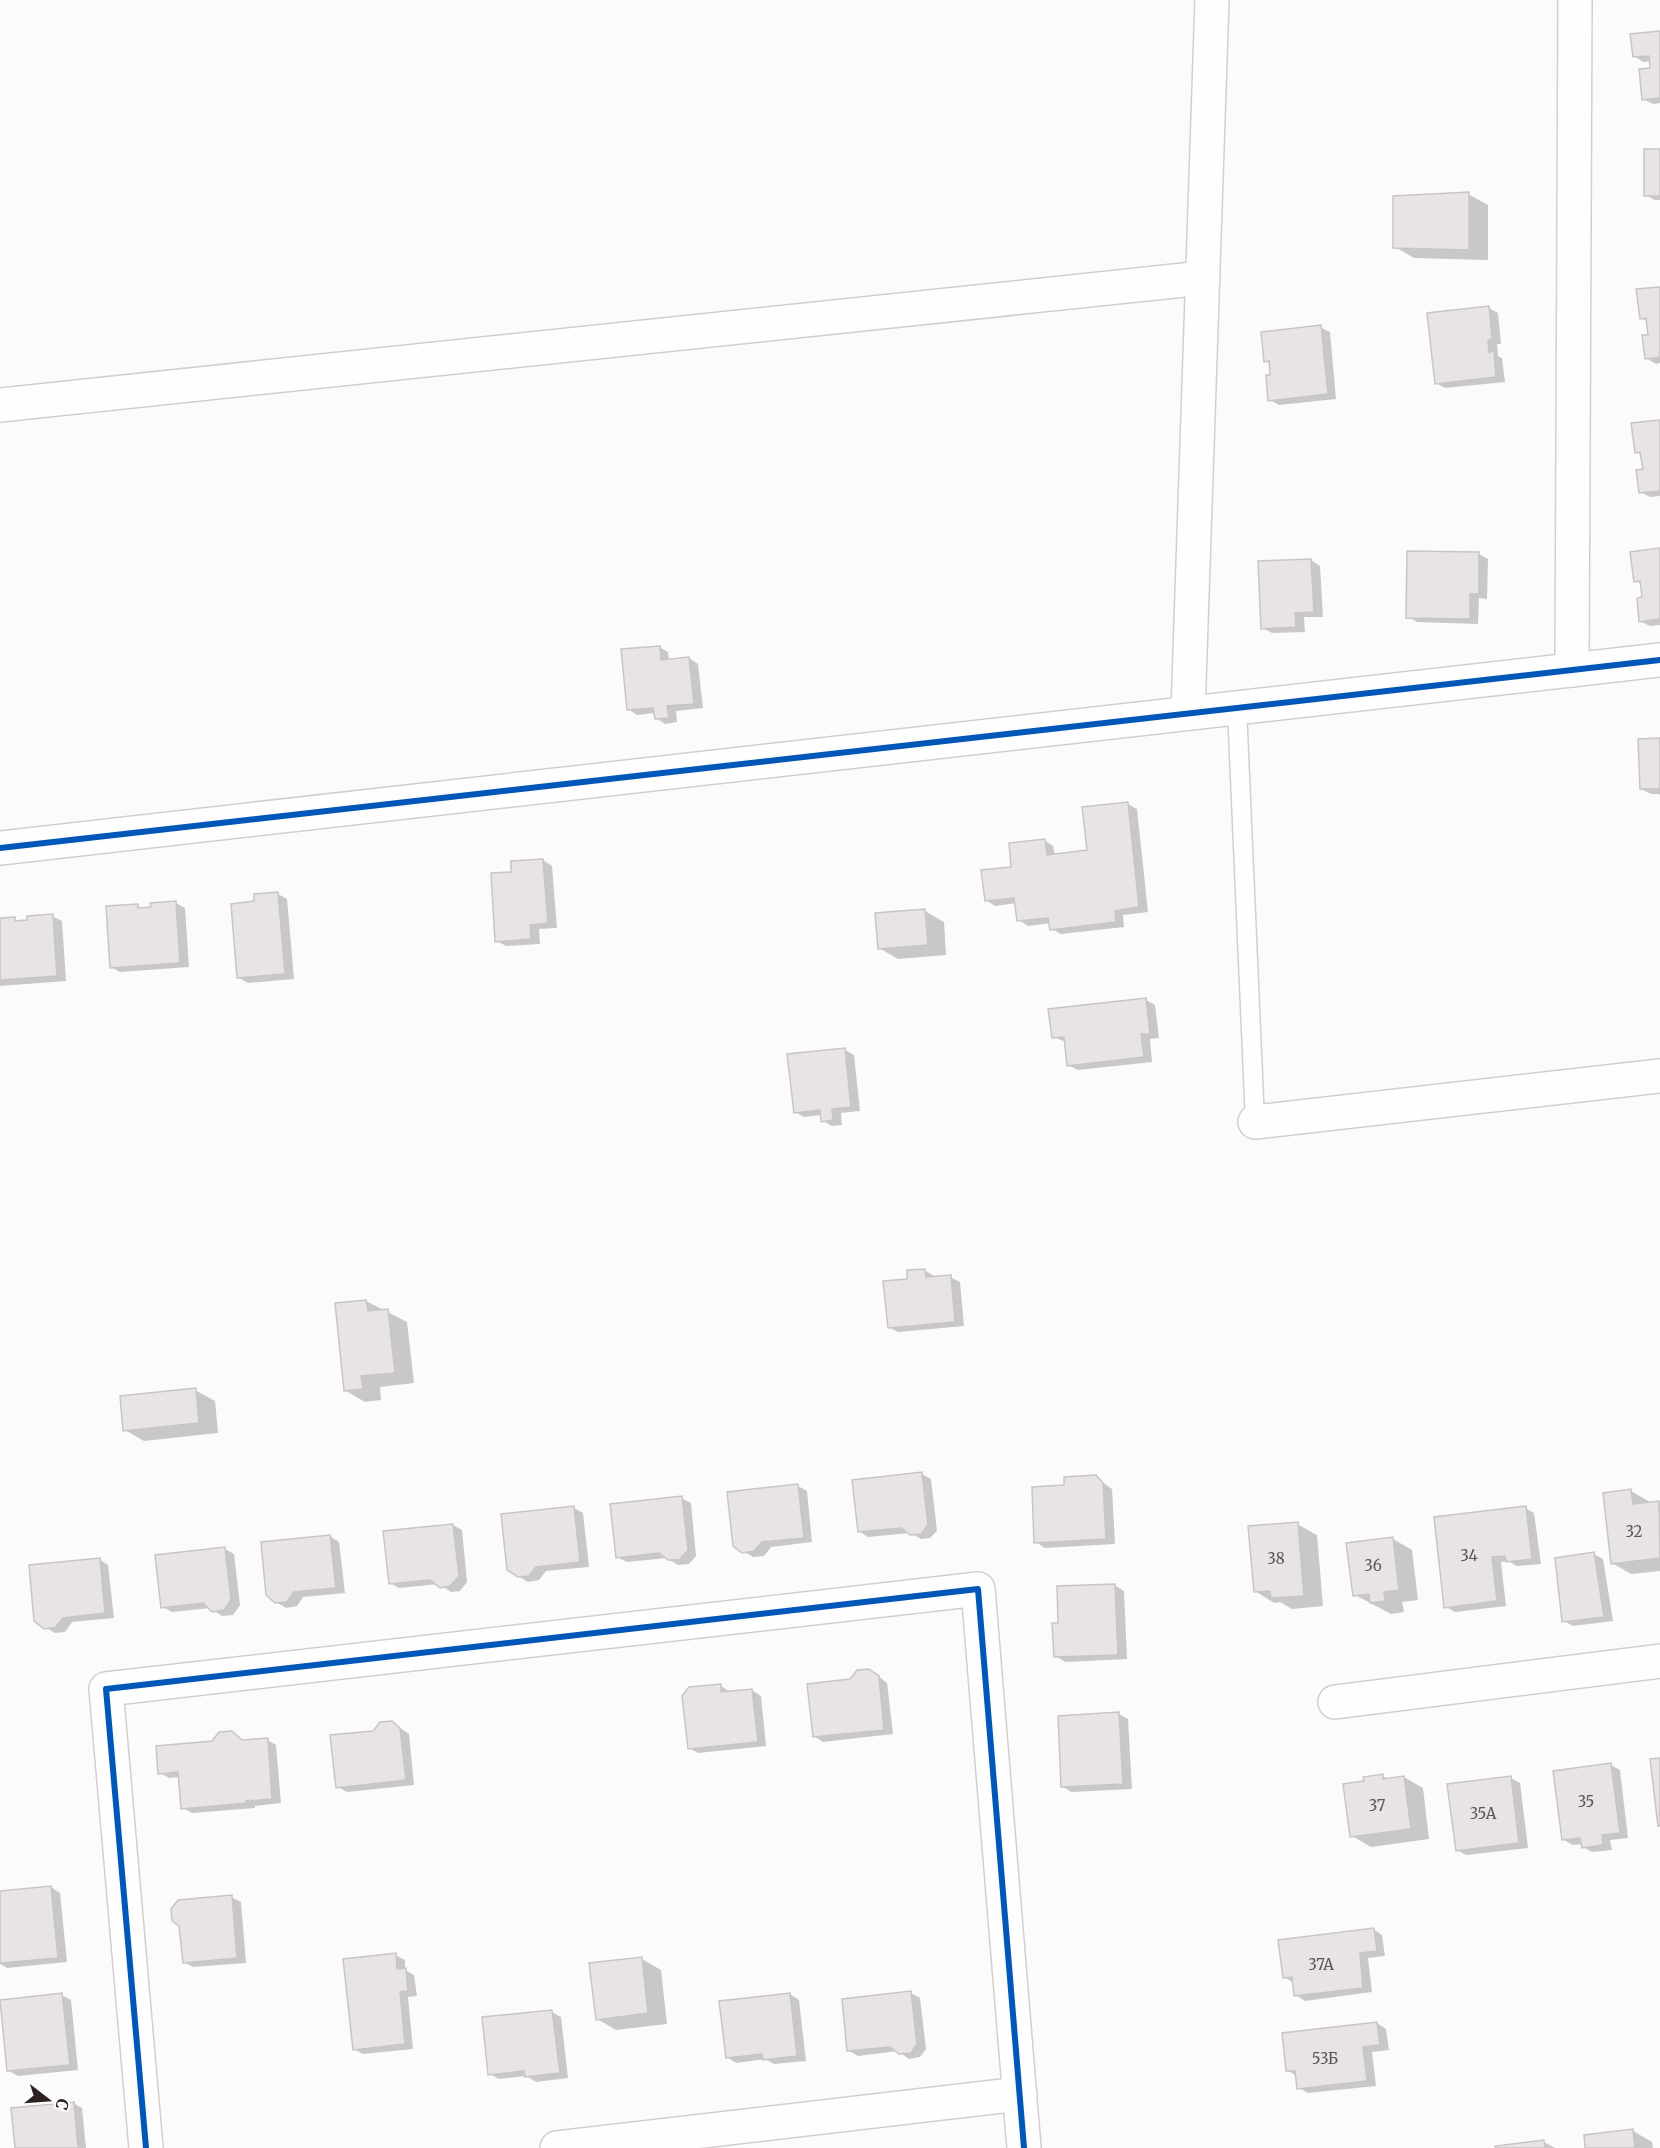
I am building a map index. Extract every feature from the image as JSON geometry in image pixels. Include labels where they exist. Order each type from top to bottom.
[{"type":"street","points":[[1188,713],[1212,0]]},
{"type":"street","points":[[1572,670],[1575,0]]},
{"type":"street","points":[[0,405],[1203,278]]},
{"type":"street","points":[[0,848],[1660,660]]},
{"type":"street","points":[[1255,1122],[1660,1076]]},
{"type":"street","points":[[146,2148],[106,1689],[978,1589],[1024,2148]]},
{"type":"street","points":[[1335,1702],[1660,1661]]},
{"type":"street","points":[[557,2148],[1020,2094]]},
{"type":"lane","points":[[1237,708],[1255,1122]]},
{"type":"building","points":[[1660,31],[1660,98],[1642,100],[1639,69],[1650,68],[1649,56],[1633,57],[1630,34]]},
{"type":"building","points":[[1644,149],[1660,149],[1660,196],[1644,196]]},
{"type":"building","points":[[1469,192],[1469,250],[1393,248],[1393,196]]},
{"type":"building","points":[[1660,287],[1660,357],[1645,359],[1642,335],[1648,335],[1646,318],[1640,319],[1636,289]]},
{"type":"building","points":[[1489,306],[1492,339],[1488,340],[1489,352],[1494,351],[1496,377],[1435,384],[1427,313]]},
{"type":"building","points":[[1321,325],[1328,394],[1268,401],[1266,375],[1270,375],[1269,361],[1264,362],[1261,332]]},
{"type":"building","points":[[1660,420],[1660,491],[1639,493],[1636,470],[1643,469],[1640,452],[1635,453],[1631,423]]},
{"type":"building","points":[[1660,548],[1660,619],[1639,622],[1637,598],[1642,597],[1640,581],[1634,582],[1630,552]]},
{"type":"building","points":[[1407,551],[1479,552],[1479,594],[1470,594],[1470,619],[1406,618]]},
{"type":"building","points":[[1311,559],[1314,612],[1295,613],[1296,627],[1261,629],[1258,561]]},
{"type":"building","points":[[660,646],[661,660],[689,657],[694,704],[667,706],[669,718],[655,719],[653,708],[627,710],[621,649]]},
{"type":"building","points":[[1660,738],[1660,789],[1640,789],[1638,739]]},
{"type":"building","points":[[1128,802],[1139,907],[1115,911],[1116,922],[1050,930],[1048,918],[1017,921],[1014,898],[985,901],[981,870],[1011,867],[1009,843],[1045,839],[1047,855],[1087,850],[1082,807]]},
{"type":"building","points":[[543,859],[548,923],[530,925],[531,939],[495,942],[491,873],[511,872],[511,861]]},
{"type":"building","points":[[278,892],[285,974],[237,978],[231,904],[254,901],[254,894]]},
{"type":"building","points":[[176,901],[180,963],[110,968],[106,906],[138,904],[138,908],[151,907],[150,903]]},
{"type":"building","points":[[925,909],[928,945],[878,949],[875,913]]},
{"type":"building","points":[[53,914],[57,976],[0,980],[0,918],[15,917],[15,921],[27,920],[27,916]]},
{"type":"building","points":[[1146,998],[1150,1034],[1141,1034],[1144,1057],[1067,1066],[1064,1037],[1052,1038],[1048,1009]]},
{"type":"building","points":[[845,1048],[851,1107],[832,1109],[833,1120],[821,1122],[820,1110],[794,1113],[787,1054]]},
{"type":"building","points":[[925,1269],[926,1277],[951,1275],[955,1322],[888,1328],[883,1281],[907,1279],[907,1270]]},
{"type":"building","points":[[366,1300],[368,1311],[388,1309],[395,1373],[361,1376],[363,1389],[344,1391],[335,1303]]},
{"type":"building","points":[[196,1388],[199,1423],[123,1431],[120,1396]]},
{"type":"building","points":[[922,1472],[928,1525],[921,1534],[910,1535],[901,1528],[858,1532],[852,1480]]},
{"type":"building","points":[[1096,1475],[1103,1483],[1106,1539],[1034,1543],[1032,1487],[1064,1485],[1064,1477]]},
{"type":"building","points":[[798,1484],[804,1538],[762,1542],[754,1551],[742,1553],[733,1546],[727,1492]]},
{"type":"building","points":[[1631,1489],[1633,1504],[1659,1501],[1660,1558],[1611,1564],[1603,1493]]},
{"type":"building","points":[[682,1496],[688,1550],[679,1560],[668,1560],[659,1553],[616,1558],[610,1504]]},
{"type":"building","points":[[574,1506],[580,1562],[536,1567],[529,1576],[518,1577],[507,1570],[501,1514]]},
{"type":"building","points":[[1526,1506],[1532,1559],[1506,1562],[1505,1556],[1492,1557],[1497,1601],[1444,1608],[1434,1517]]},
{"type":"building","points":[[1298,1522],[1304,1596],[1271,1598],[1270,1591],[1254,1592],[1248,1526]]},
{"type":"building","points":[[453,1524],[459,1576],[450,1586],[440,1588],[430,1580],[389,1584],[383,1531]]},
{"type":"building","points":[[330,1535],[336,1588],[294,1592],[287,1602],[275,1603],[266,1595],[261,1542]]},
{"type":"building","points":[[1393,1537],[1399,1590],[1384,1592],[1385,1601],[1370,1603],[1369,1594],[1353,1596],[1346,1543]]},
{"type":"building","points":[[225,1547],[231,1600],[224,1610],[212,1612],[203,1603],[161,1608],[155,1555]]},
{"type":"building","points":[[1594,1552],[1604,1617],[1562,1622],[1555,1558]]},
{"type":"building","points":[[100,1558],[105,1613],[63,1618],[56,1627],[44,1629],[34,1621],[29,1565]]},
{"type":"building","points":[[1115,1584],[1118,1655],[1054,1657],[1052,1623],[1058,1623],[1057,1586]]},
{"type":"building","points":[[869,1669],[879,1676],[884,1730],[813,1737],[807,1684],[850,1679],[857,1670]]},
{"type":"building","points":[[721,1684],[721,1692],[752,1689],[758,1742],[688,1749],[682,1696],[689,1687]]},
{"type":"building","points":[[1119,1712],[1123,1784],[1061,1787],[1058,1716]]},
{"type":"building","points":[[392,1721],[400,1728],[406,1780],[336,1788],[330,1735],[373,1731],[380,1722]]},
{"type":"building","points":[[232,1731],[242,1740],[268,1738],[272,1799],[181,1809],[178,1772],[158,1774],[156,1746],[212,1741],[219,1732]]},
{"type":"building","points":[[1660,1758],[1660,1826],[1658,1826],[1650,1759]]},
{"type":"building","points":[[1611,1763],[1620,1833],[1602,1835],[1603,1845],[1582,1848],[1580,1838],[1562,1840],[1553,1771]]},
{"type":"building","points":[[1383,1774],[1383,1779],[1404,1776],[1411,1829],[1350,1837],[1343,1784],[1364,1781],[1363,1777]]},
{"type":"building","points":[[1511,1776],[1519,1843],[1456,1851],[1447,1784]]},
{"type":"building","points":[[51,1886],[58,1958],[0,1963],[0,1891]]},
{"type":"building","points":[[232,1895],[237,1958],[183,1963],[179,1926],[172,1921],[171,1909],[178,1900]]},
{"type":"building","points":[[1374,1928],[1377,1951],[1360,1953],[1363,1988],[1294,1996],[1292,1977],[1283,1978],[1278,1940]]},
{"type":"building","points":[[396,1953],[397,1969],[406,1968],[408,1991],[400,1992],[405,2044],[353,2050],[343,1959]]},
{"type":"building","points":[[642,1957],[648,2013],[596,2020],[589,1963]]},
{"type":"building","points":[[911,1991],[917,2044],[911,2053],[899,2054],[890,2047],[847,2051],[842,1999]]},
{"type":"building","points":[[62,1993],[70,2065],[7,2071],[0,2000]]},
{"type":"building","points":[[790,1993],[797,2056],[763,2060],[762,2054],[726,2058],[719,2001]]},
{"type":"building","points":[[552,2010],[560,2073],[525,2077],[524,2071],[488,2075],[482,2017]]},
{"type":"building","points":[[1377,2022],[1380,2045],[1363,2047],[1367,2081],[1297,2089],[1295,2071],[1286,2071],[1282,2033]]},
{"type":"building","points":[[74,2102],[78,2148],[15,2148],[11,2108]]},
{"type":"building","points":[[1633,2129],[1635,2148],[1585,2148],[1584,2135]]},
{"type":"building","points":[[1544,2140],[1545,2148],[1496,2148],[1495,2146]]},
{"type":"cycle path","points":[[0,848],[1660,660]]},
{"type":"cycle path","points":[[146,2148],[106,1689],[978,1589],[1024,2148]]}]
